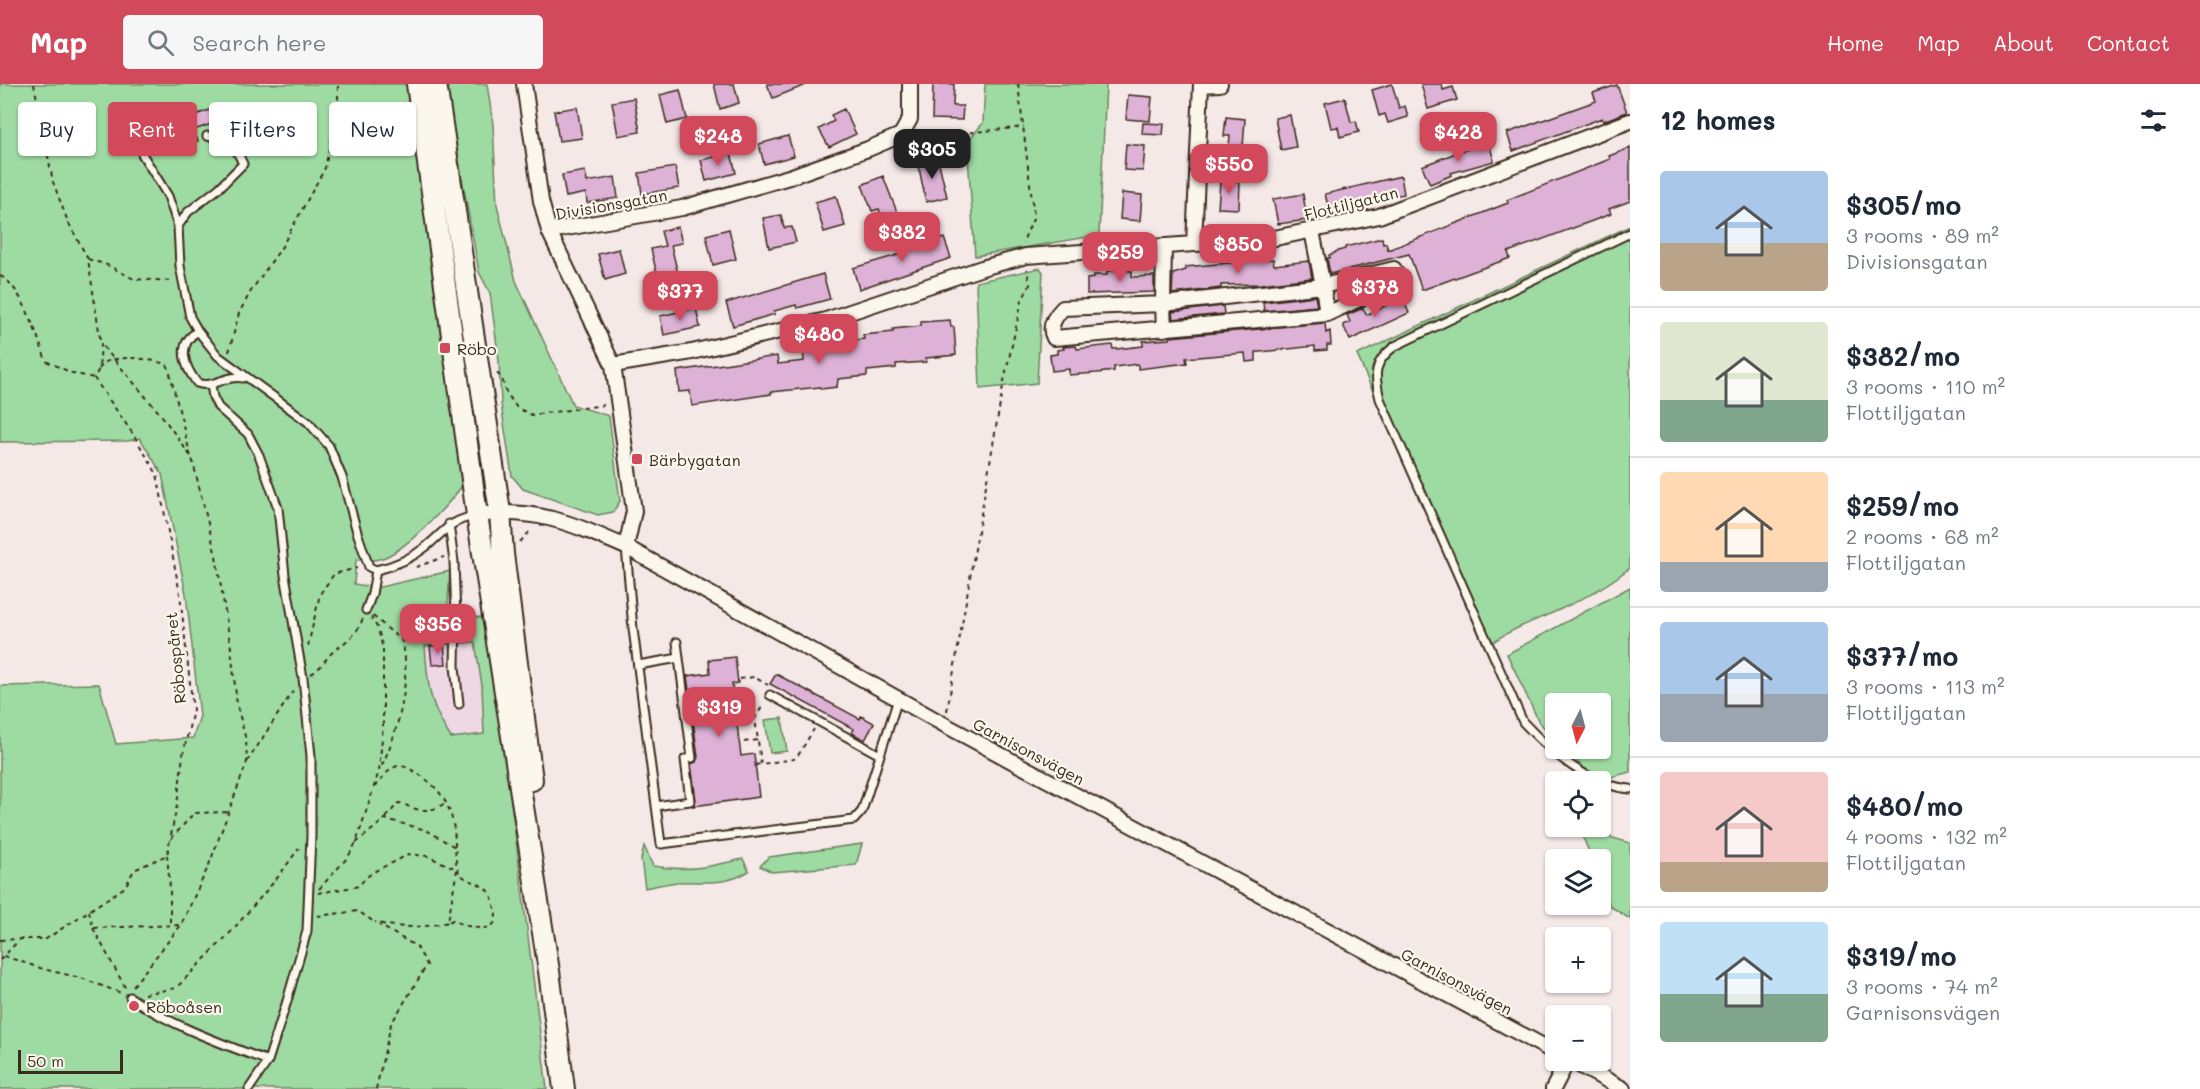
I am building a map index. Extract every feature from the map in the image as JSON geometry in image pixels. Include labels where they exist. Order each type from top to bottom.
[{"type":"main road","points":[[417,84],[477,515],[549,971],[564,1089]]},
{"type":"main road","points":[[436,84],[500,512],[502,554],[535,801],[549,971]]},
{"type":"street","points":[[524,84],[541,201],[549,231],[613,365],[634,511],[626,547]]},
{"type":"street","points":[[901,135],[910,119],[910,84]]},
{"type":"street","points":[[1194,244],[1201,85],[1220,84]]},
{"type":"street","name":"Flottiljgatan","points":[[613,365],[692,352],[826,320],[982,268],[1026,256],[1256,242],[1380,216],[1630,121]]},
{"type":"street","name":"Divisionsgatan","points":[[549,231],[682,208],[789,177],[901,135]]},
{"type":"street","points":[[1312,231],[1327,314]]},
{"type":"street","points":[[1164,246],[1164,329]]},
{"type":"street","points":[[1394,269],[1398,281],[1327,314],[1054,338],[1051,333],[1054,317],[1063,308],[1163,304],[1323,286],[1394,269]]},
{"type":"street","name":"Garnisonsvägen","points":[[477,515],[500,512],[545,516],[578,526],[626,547],[945,725],[1545,1047]]},
{"type":"street","points":[[1553,1089],[1563,1071]]},
{"type":"street","points":[[1589,1071],[1623,1089]]},
{"type":"lane","points":[[178,226],[188,212],[219,188],[243,164],[236,147],[222,138],[207,136]]},
{"type":"lane","points":[[143,156],[168,196],[178,226],[180,266],[190,317],[198,332],[226,363],[308,422],[329,447],[342,477],[357,532],[372,568],[372,594],[366,610]]},
{"type":"lane","points":[[1630,233],[1395,345],[1383,355],[1376,368],[1375,381],[1380,399],[1523,722],[1546,746],[1596,780],[1617,788],[1630,789]]},
{"type":"lane","points":[[198,332],[188,337],[184,346],[184,356],[191,375],[197,382],[211,385],[234,376],[249,380]]},
{"type":"lane","points":[[211,385],[218,407],[248,434],[259,455],[278,508],[285,575],[302,669],[311,756],[312,830],[307,931],[267,1061],[249,1089]]},
{"type":"lane","points":[[372,568],[394,566],[427,546],[450,524],[477,515]]},
{"type":"lane","points":[[450,524],[454,562],[455,666],[459,704]]},
{"type":"lane","points":[[626,547],[638,665],[661,844],[854,820],[862,811],[898,699]]},
{"type":"lane","points":[[656,806],[690,801],[685,759],[692,758],[677,642]]},
{"type":"lane","points":[[638,665],[680,658]]},
{"type":"lane","points":[[770,695],[880,755]]},
{"type":"lane","points":[[130,997],[161,1016],[267,1061]]},
{"type":"path","points":[[34,84],[53,182],[68,222],[88,259],[101,344],[99,369]]},
{"type":"path","points":[[226,363],[239,313],[251,291],[281,248],[325,168],[338,106],[338,84]]},
{"type":"path","points":[[945,725],[1004,381],[1022,300],[1030,285],[1024,239],[1034,217],[1018,84]]},
{"type":"path","points":[[901,135],[910,138],[1024,127]]},
{"type":"path","points":[[88,259],[107,265],[134,279],[168,282],[183,280]]},
{"type":"path","points":[[0,276],[6,278],[20,298],[46,361],[72,373],[94,378],[99,369],[112,360],[138,358],[162,362],[168,366],[216,556],[231,648],[237,705],[246,740],[247,762]]},
{"type":"path","points":[[101,344],[112,360],[134,381],[155,407],[192,458]]},
{"type":"path","points":[[494,370],[502,379],[506,392],[518,408],[532,415],[618,403]]},
{"type":"path","name":"Röbospåret","points":[[94,378],[133,434],[157,474],[180,594],[193,710],[183,755],[167,855],[170,926]]},
{"type":"path","points":[[130,997],[133,984],[181,925],[209,865],[247,762],[297,686],[312,634],[320,594],[334,573],[372,568]]},
{"type":"path","points":[[303,678],[315,673],[334,650],[345,644],[359,630],[366,610]]},
{"type":"path","points":[[366,610],[378,629],[382,649],[383,704],[379,771]]},
{"type":"path","points":[[366,610],[402,641],[406,668],[405,683],[393,739],[379,771],[356,843],[348,857],[315,894],[359,886],[374,870],[398,861],[408,854],[427,856],[457,869],[461,875],[476,882],[491,895],[496,915],[494,923],[489,927],[469,928],[453,920],[431,926],[412,927],[390,926],[375,922]]},
{"type":"path","points":[[740,679],[754,677],[773,688],[755,718],[761,764]]},
{"type":"path","points":[[738,721],[755,718]]},
{"type":"path","points":[[755,765],[794,759],[818,722]]},
{"type":"path","points":[[744,742],[758,740]]},
{"type":"path","points":[[374,789],[393,768],[399,766],[410,769],[431,783],[444,796],[455,832],[457,869],[448,922]]},
{"type":"path","points":[[356,843],[385,819],[398,803],[405,803],[411,808],[433,811],[446,802]]},
{"type":"path","points":[[170,840],[194,813],[229,812]]},
{"type":"path","points":[[385,819],[426,830],[455,847]]},
{"type":"path","points":[[4,956],[81,978],[130,997],[176,988],[230,933],[278,877],[312,830]]},
{"type":"path","points":[[0,940],[46,939],[125,887],[134,870],[167,855]]},
{"type":"path","points":[[89,911],[93,928],[130,997]]},
{"type":"path","points":[[307,918],[358,911],[417,947],[427,965],[391,1024],[376,1089]]},
{"type":"path","points":[[93,928],[181,925]]},
{"type":"path","points":[[0,960],[20,939]]},
{"type":"shaded area","points":[[475,642],[482,686],[484,734],[451,738],[439,719],[429,692],[425,645]]},
{"type":"green space","points":[[0,84],[411,84],[414,102],[329,102],[329,156],[416,156],[416,119],[434,245],[462,486],[435,517],[400,548],[379,559],[356,560],[354,584],[376,588],[450,571],[447,618],[484,617],[506,760],[547,1089],[0,1089],[0,686],[99,684],[116,744],[193,738],[200,716],[186,594],[162,474],[140,438],[128,441],[0,442]],"holes":[[[475,642],[482,686],[484,734],[451,738],[430,694],[425,646]]]},
{"type":"green space","points":[[445,84],[487,84],[493,124],[497,205],[516,281],[573,405],[609,416],[620,501],[613,512],[598,515],[523,489],[512,476],[501,404],[499,361],[490,293],[479,272]]},
{"type":"green space","points":[[985,84],[1106,84],[1099,235],[975,256],[967,142],[983,123]]},
{"type":"green space","points":[[1630,226],[1630,568],[1606,585],[1570,605],[1512,631],[1485,648],[1357,355]]},
{"type":"green space","points":[[1040,268],[1043,272],[1037,383],[980,389],[976,282]]},
{"type":"green space","points":[[1630,587],[1630,772],[1611,777],[1611,771],[1587,771],[1575,759],[1611,759],[1611,693],[1545,693],[1545,728],[1539,722],[1507,654]]},
{"type":"green space","points":[[782,718],[787,751],[770,753],[765,720]]},
{"type":"green space","points":[[1583,837],[1610,837],[1630,843],[1630,919],[1611,907],[1611,849],[1588,849]]},
{"type":"green space","points":[[862,844],[856,865],[772,872],[760,866],[769,857]]},
{"type":"green space","points":[[644,846],[653,866],[677,869],[698,868],[743,859],[749,871],[723,881],[678,882],[645,888],[641,859]]},
{"type":"building","points":[[714,84],[734,84],[739,103],[720,109]]},
{"type":"building","points":[[767,84],[806,84],[806,85],[773,98]]},
{"type":"building","points":[[933,84],[954,84],[953,106],[963,106],[962,120],[932,119]]},
{"type":"building","points":[[1392,84],[1399,108],[1405,106],[1408,117],[1388,123],[1385,114],[1379,116],[1372,90]]},
{"type":"building","points":[[1421,84],[1442,84],[1443,90],[1453,87],[1457,100],[1428,109]]},
{"type":"building","points":[[1617,85],[1627,112],[1603,121],[1602,118],[1513,151],[1507,133],[1596,101],[1593,93]]},
{"type":"building","points":[[680,90],[687,119],[667,124],[660,95]]},
{"type":"building","points":[[1128,95],[1152,97],[1150,121],[1126,119]]},
{"type":"building","points":[[634,98],[640,132],[618,136],[612,102]]},
{"type":"building","points":[[1345,98],[1351,122],[1356,121],[1359,132],[1340,137],[1338,127],[1331,128],[1325,103]]},
{"type":"building","points":[[577,107],[582,138],[559,141],[554,111]]},
{"type":"building","points":[[844,109],[856,134],[829,147],[819,129],[834,121],[831,115]]},
{"type":"building","points":[[209,110],[209,125],[197,129],[197,114]]},
{"type":"building","points":[[1290,115],[1296,147],[1281,150],[1275,118]]},
{"type":"building","points":[[1226,117],[1245,119],[1243,147],[1229,146],[1230,136],[1224,136]]},
{"type":"building","points":[[1143,123],[1164,124],[1163,135],[1142,134]]},
{"type":"building","points":[[788,136],[794,156],[764,164],[759,144]]},
{"type":"building","points":[[1489,143],[1494,161],[1451,173],[1452,175],[1430,184],[1422,166]]},
{"type":"building","points":[[1126,144],[1145,146],[1143,171],[1124,170]]},
{"type":"building","points":[[1630,148],[1630,201],[1609,209],[1611,214],[1508,252],[1510,258],[1422,290],[1409,254],[1330,274],[1327,258],[1345,247],[1382,238],[1388,250],[1508,203],[1507,200],[1610,159],[1609,156]]},
{"type":"building","points":[[731,153],[736,173],[706,181],[701,160]]},
{"type":"building","points":[[938,159],[947,197],[926,202],[918,163]]},
{"type":"building","points":[[675,167],[679,188],[642,194],[639,173]]},
{"type":"building","points":[[585,171],[587,182],[615,177],[618,198],[587,203],[586,193],[566,197],[562,175]]},
{"type":"building","points":[[883,176],[897,212],[882,217],[879,209],[872,211],[862,185]]},
{"type":"building","points":[[1401,176],[1404,194],[1354,204],[1355,207],[1330,214],[1325,194]]},
{"type":"building","points":[[1220,181],[1240,182],[1239,209],[1218,208]]},
{"type":"building","points":[[1122,193],[1142,195],[1140,221],[1120,219]]},
{"type":"building","points":[[1303,194],[1307,220],[1278,224],[1273,199]]},
{"type":"building","points":[[836,196],[845,226],[824,232],[815,202]]},
{"type":"building","points":[[781,215],[784,228],[792,227],[796,242],[769,248],[763,218]]},
{"type":"building","points":[[678,227],[682,243],[671,245],[678,274],[658,279],[651,249],[665,246],[661,231]]},
{"type":"building","points":[[729,229],[736,259],[713,265],[706,235]]},
{"type":"building","points":[[944,238],[951,258],[859,289],[853,268],[901,254],[899,247],[914,242],[916,248]]},
{"type":"building","points":[[619,249],[625,274],[605,280],[598,254]]},
{"type":"building","points":[[1273,259],[1274,265],[1309,261],[1312,278],[1261,284],[1221,285],[1221,288],[1172,294],[1173,274],[1186,270],[1185,267]]},
{"type":"building","points":[[1107,271],[1132,271],[1132,277],[1154,276],[1154,292],[1087,294],[1087,279],[1094,278],[1094,275],[1107,275]]},
{"type":"building","points":[[823,274],[830,299],[797,308],[796,305],[774,311],[775,314],[733,326],[726,303]]},
{"type":"building","points":[[1400,293],[1409,313],[1350,340],[1343,325],[1350,322],[1347,315],[1363,308],[1367,315],[1391,303],[1389,298]]},
{"type":"building","points":[[1315,296],[1317,306],[1264,311],[1263,302]]},
{"type":"building","points":[[1223,306],[1224,314],[1173,319],[1172,312]]},
{"type":"building","points":[[696,308],[700,327],[664,335],[660,316]]},
{"type":"building","points":[[950,320],[951,327],[954,327],[956,355],[926,358],[926,362],[896,364],[896,368],[867,371],[867,376],[838,379],[837,387],[771,392],[771,394],[692,406],[690,391],[679,392],[677,371],[777,356],[778,364],[804,361],[803,349],[834,346],[834,342],[864,339],[863,335],[921,326],[921,322]]},
{"type":"building","points":[[1325,323],[1326,333],[1330,331],[1331,345],[1327,345],[1327,350],[1315,351],[1315,346],[1256,352],[1256,361],[1246,362],[1245,353],[1186,358],[1187,363],[1138,369],[1138,364],[1114,367],[1114,371],[1097,373],[1069,375],[1069,369],[1052,371],[1050,355],[1057,354],[1057,350],[1064,349],[1063,347],[1076,346],[1077,349],[1112,345],[1113,349],[1116,349],[1143,346],[1143,341],[1170,339],[1170,337]]},
{"type":"building","points":[[444,645],[446,664],[432,665],[430,646]]},
{"type":"building","points":[[735,657],[738,683],[732,684],[741,756],[754,754],[759,797],[693,806],[696,800],[691,764],[696,762],[698,757],[687,676],[710,673],[709,660]]},
{"type":"building","points":[[776,674],[860,719],[861,716],[874,723],[865,740],[852,733],[854,729],[770,684]]},
{"type":"place","name":"Röbo","points":[[445,348]]},
{"type":"place","name":"Bärbygatan","points":[[637,459]]},
{"type":"place","name":"Röboåsen","points":[[134,1006]]}]
